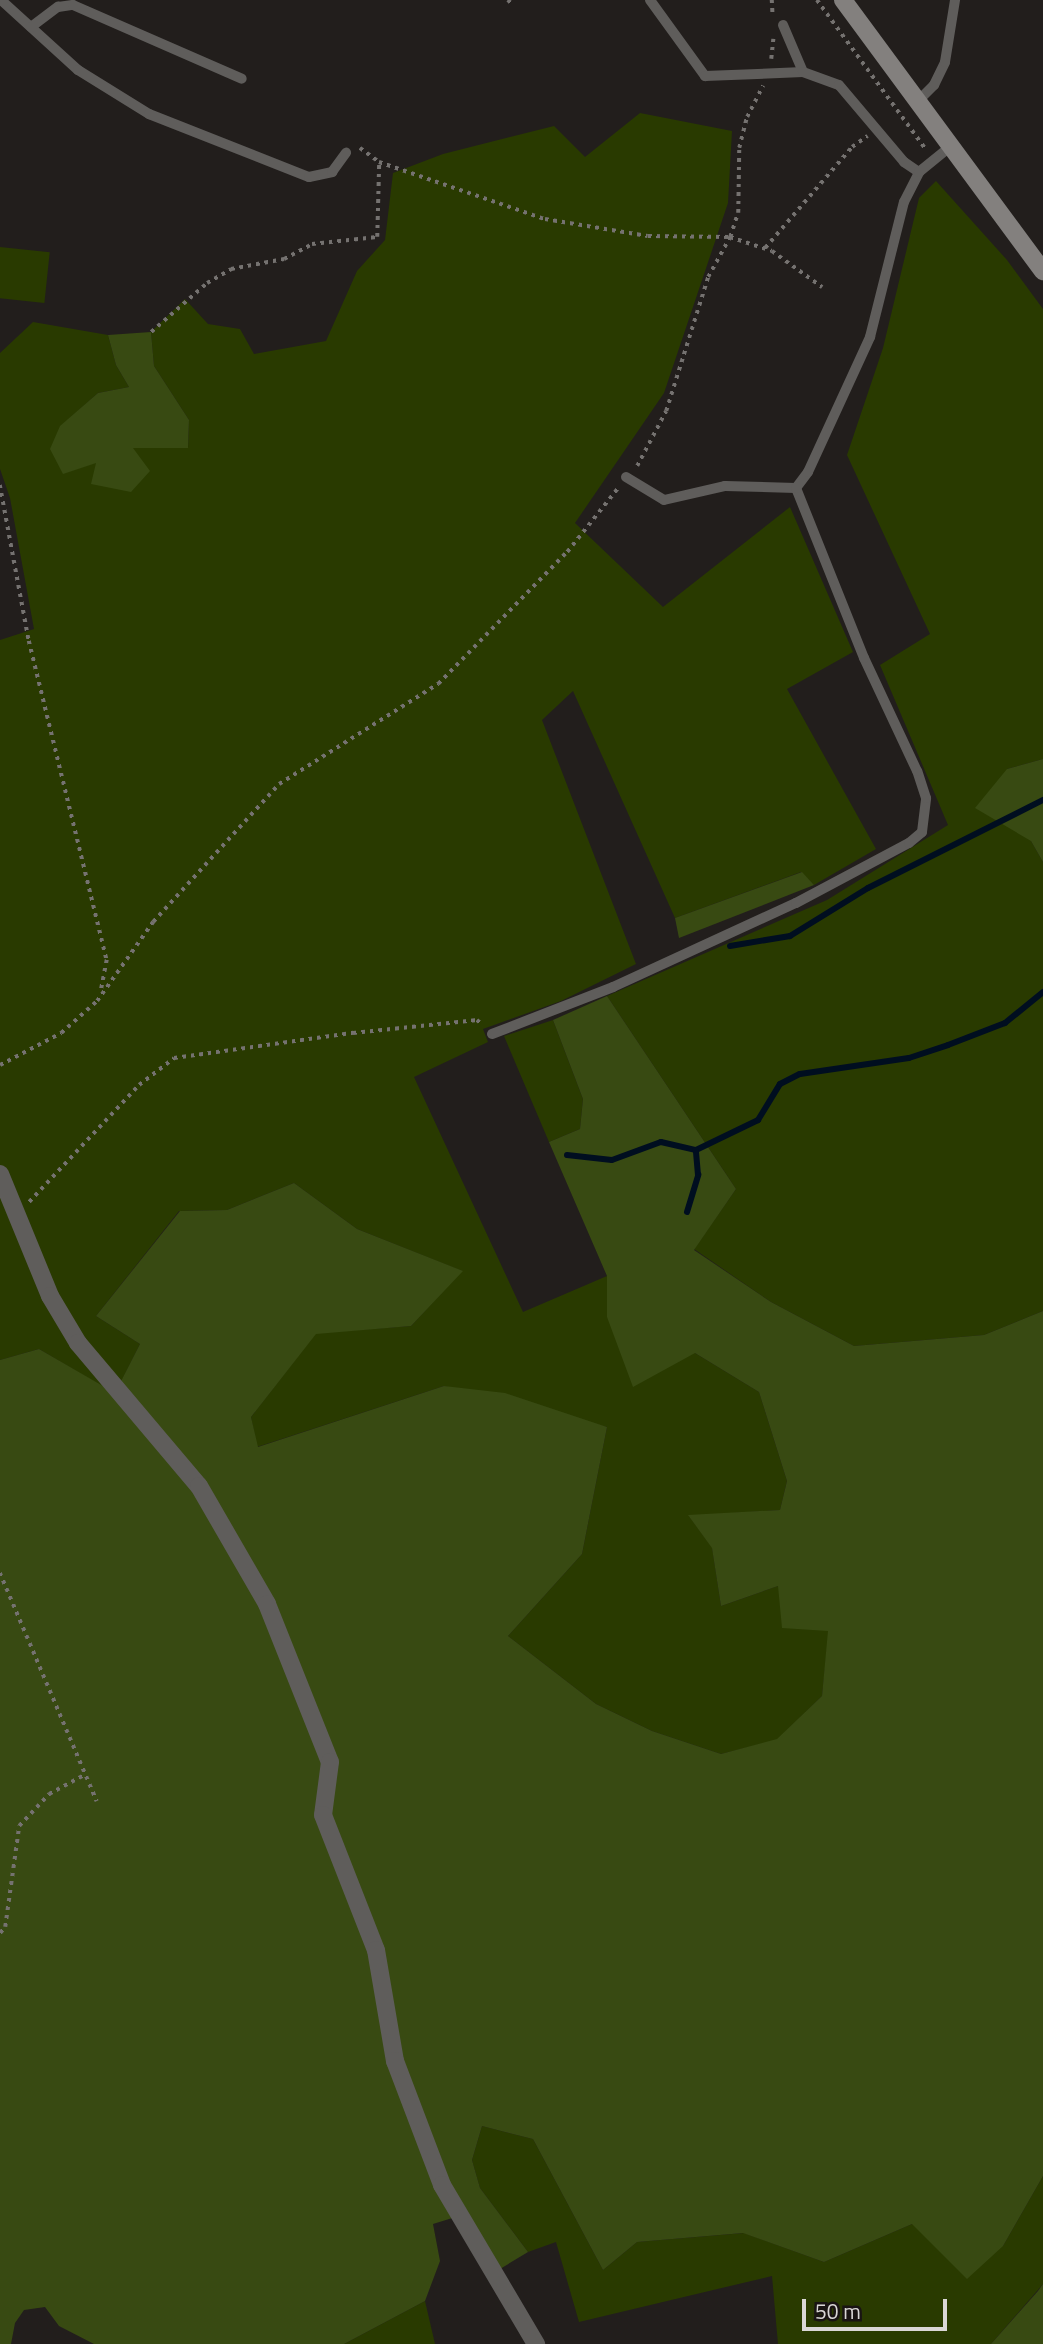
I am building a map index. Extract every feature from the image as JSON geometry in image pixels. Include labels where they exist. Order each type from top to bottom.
[{"type":"street","points":[[844,0],[1043,271]]},
{"type":"street","points":[[0,1174],[50,1296],[78,1343],[199,1486],[267,1604],[330,1762],[323,1815],[376,1950],[395,2061],[442,2185],[536,2344]]},
{"type":"lane","points":[[1,0],[78,70],[117,99],[256,158],[309,177],[332,172],[346,153]]},
{"type":"lane","points":[[650,0],[705,76],[803,72],[839,85],[904,162],[919,172]]},
{"type":"lane","points":[[918,101],[934,85],[946,62],[955,0]]},
{"type":"lane","points":[[31,27],[58,7],[73,5],[242,79]]},
{"type":"lane","points":[[783,25],[803,72]]},
{"type":"lane","points":[[796,488],[808,472],[870,337],[890,244],[919,172],[951,146]]},
{"type":"lane","points":[[626,477],[664,500],[725,486],[796,488]]},
{"type":"lane","points":[[492,1034],[613,987],[783,908],[908,843],[922,832],[926,798],[917,771],[859,646],[796,488]]},
{"type":"path","points":[[817,0],[933,160]]},
{"type":"path","points":[[0,1065],[61,1033],[97,1001],[153,922],[279,784],[438,684],[567,552],[638,464],[666,411],[708,276],[730,237],[737,213],[739,148],[747,117],[770,73]]},
{"type":"path","points":[[346,153],[353,143],[379,162],[545,219],[648,236],[730,237],[765,248],[822,287]]},
{"type":"path","points":[[765,248],[852,147]]},
{"type":"path","points":[[151,332],[207,283],[231,269],[284,259],[312,244],[377,237],[379,162]]},
{"type":"path","points":[[0,485],[29,640],[107,960],[106,980],[97,1001]]},
{"type":"path","points":[[17,1216],[139,1085],[174,1058],[477,1020],[492,1034]]},
{"type":"path","points":[[0,1573],[97,1801]]},
{"type":"path","points":[[0,1933],[5,1927],[19,1826],[49,1794],[86,1774]]},
{"type":"green space","points":[[640,113],[732,131],[728,203],[664,393],[575,523],[663,607],[790,507],[853,652],[787,689],[876,849],[814,885],[801,872],[675,918],[573,691],[542,720],[636,964],[561,1001],[483,1029],[488,1042],[414,1077],[523,1312],[607,1276],[607,1317],[695,1353],[759,1392],[787,1481],[780,1510],[689,1516],[712,1547],[721,1606],[778,1586],[829,1631],[822,1696],[777,1740],[721,1754],[652,1731],[596,1704],[508,1636],[582,1554],[607,1427],[444,1386],[257,1447],[251,1417],[316,1333],[411,1326],[462,1271],[357,1229],[294,1183],[227,1210],[179,1211],[96,1316],[140,1344],[115,1394],[39,1349],[0,1360],[0,640],[34,629],[10,498],[0,469],[0,353],[33,322],[108,335],[116,365],[129,387],[98,393],[61,426],[133,447],[188,448],[189,420],[154,366],[151,332],[185,299],[208,324],[240,329],[254,354],[326,341],[357,271],[385,240],[393,173],[443,154],[554,126],[585,157]]},
{"type":"green space","points":[[936,181],[1007,260],[1043,309],[1043,759],[1007,769],[1031,841],[1043,862],[1043,1311],[984,1335],[854,1346],[771,1302],[694,1249],[736,1189],[607,996],[827,900],[948,825],[880,665],[930,634],[847,455],[883,348],[919,198]]},
{"type":"green space","points":[[0,247],[50,252],[44,303],[0,298]]},
{"type":"green space","points":[[151,332],[154,366],[189,420],[188,448],[133,448],[150,471],[131,492],[91,484],[96,463],[63,474],[50,449],[60,426],[98,393],[129,387],[116,365],[108,335]]},
{"type":"green space","points":[[1043,759],[1043,862],[1031,841],[975,808],[1007,769]]},
{"type":"green space","points":[[802,872],[814,885],[679,938],[675,918]]},
{"type":"green space","points":[[607,996],[736,1189],[694,1250],[771,1302],[854,1346],[984,1335],[1043,1311],[1043,2176],[1003,2246],[967,2279],[912,2224],[824,2262],[743,2233],[637,2242],[603,2270],[533,2139],[482,2126],[472,2160],[480,2188],[528,2252],[490,2275],[462,2215],[433,2224],[440,2261],[425,2301],[344,2344],[94,2344],[59,2326],[45,2307],[24,2310],[15,2323],[11,2344],[0,2344],[0,1360],[39,1349],[115,1393],[140,1344],[96,1316],[180,1211],[227,1210],[294,1183],[357,1229],[463,1271],[411,1326],[316,1334],[251,1417],[258,1447],[444,1386],[505,1393],[607,1427],[582,1554],[508,1636],[596,1704],[652,1731],[721,1754],[777,1739],[822,1696],[828,1631],[782,1628],[778,1586],[721,1606],[712,1548],[688,1515],[780,1510],[787,1481],[759,1392],[695,1353],[633,1387],[607,1317],[607,1276],[549,1142],[580,1129],[583,1099],[553,1020]]},
{"type":"green space","points":[[553,1020],[583,1099],[580,1129],[549,1142],[504,1036]]},
{"type":"green space","points":[[482,2126],[533,2139],[603,2270],[637,2242],[744,2233],[824,2262],[912,2224],[1003,2246],[1043,2176],[1043,2284],[991,2344],[778,2344],[772,2276],[579,2322],[556,2242],[528,2252],[480,2188],[472,2160]]},
{"type":"green space","points":[[1043,2284],[1043,2344],[991,2344],[1038,2291]]},
{"type":"green space","points":[[425,2301],[435,2344],[344,2344]]},
{"type":"waterway","points":[[730,946],[790,936],[868,888],[1043,800]]},
{"type":"waterway","points":[[567,1155],[612,1160],[661,1142],[696,1150],[758,1120],[780,1084],[800,1074],[909,1058],[948,1045],[1005,1023],[1043,992]]},
{"type":"waterway","points":[[687,1212],[698,1175],[696,1150]]}]
